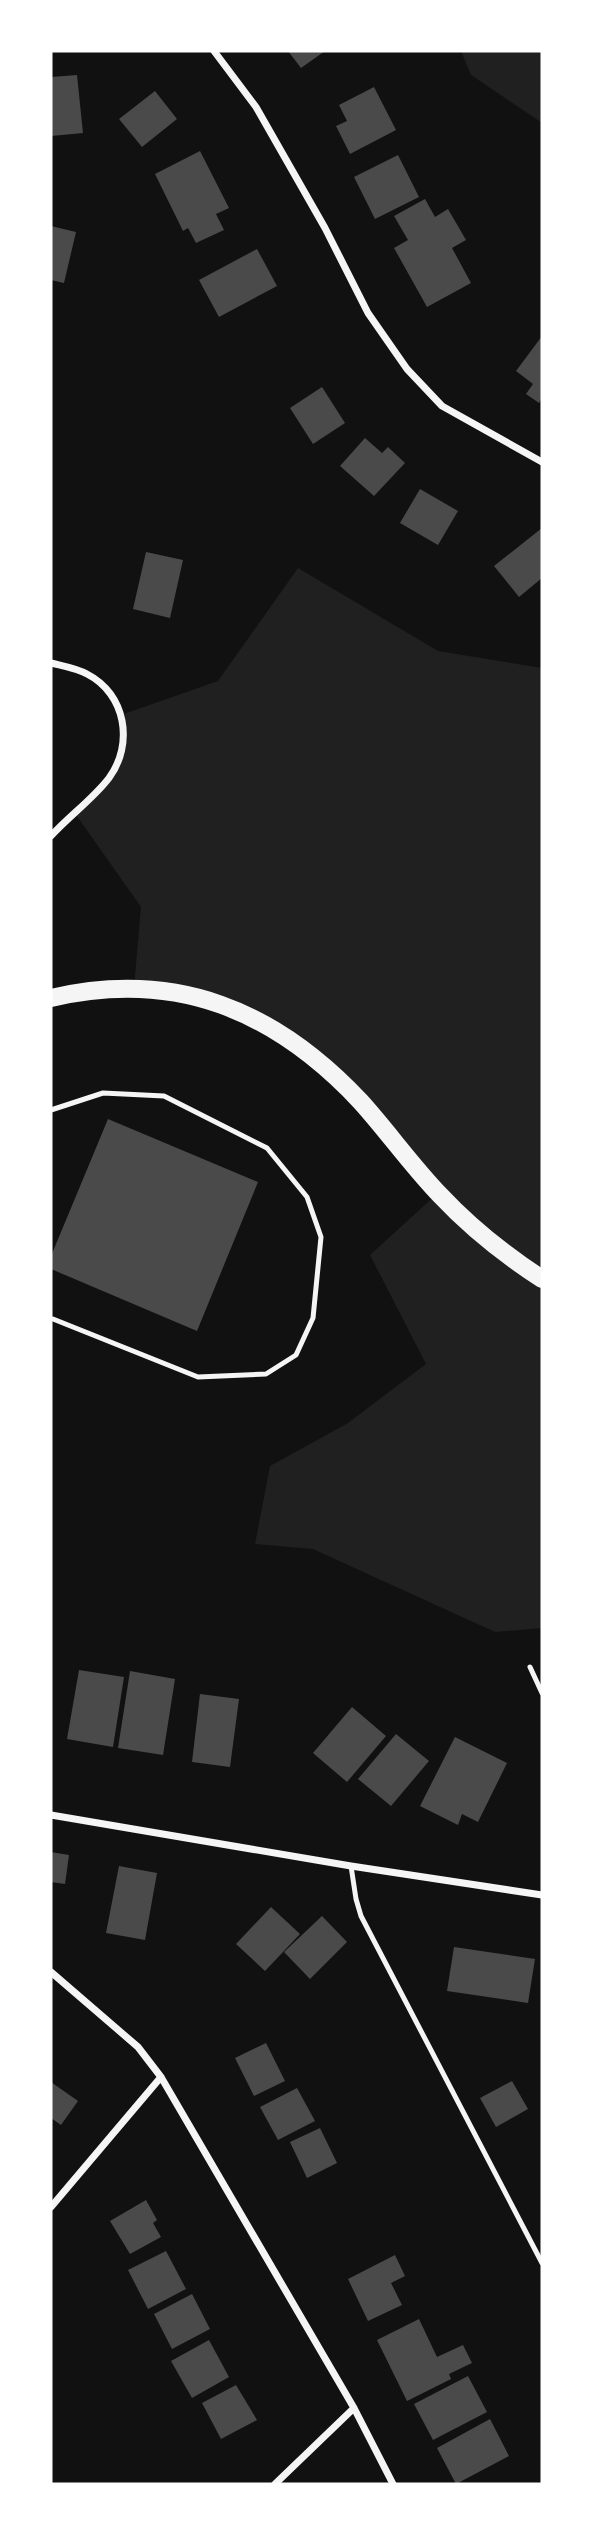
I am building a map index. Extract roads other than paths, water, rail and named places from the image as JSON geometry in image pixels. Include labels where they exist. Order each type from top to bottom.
[{"type":"main road","points":[[51,998],[100,989],[164,991],[196,996],[225,1005],[273,1028],[309,1053],[361,1103],[438,1194],[462,1218],[488,1241],[542,1279]]},
{"type":"street","points":[[215,51],[256,107],[325,228],[368,313],[407,369],[442,406],[542,462]]},
{"type":"street","points":[[51,663],[70,667],[89,675],[101,684],[117,704],[124,739],[111,776],[51,836]]},
{"type":"street","points":[[51,1815],[542,1895]]},
{"type":"street","points":[[51,1972],[138,2047],[161,2077],[354,2408],[393,2484]]},
{"type":"street","points":[[51,2207],[161,2077]]},
{"type":"street","points":[[275,2484],[354,2408]]},
{"type":"lane","points":[[51,1110],[103,1093],[164,1096],[267,1148],[307,1197],[320,1237],[313,1318],[296,1355],[266,1374],[198,1377],[53,1319]]},
{"type":"lane","points":[[530,1667],[542,1693]]},
{"type":"lane","points":[[351,1866],[361,1916],[542,2263]]}]
